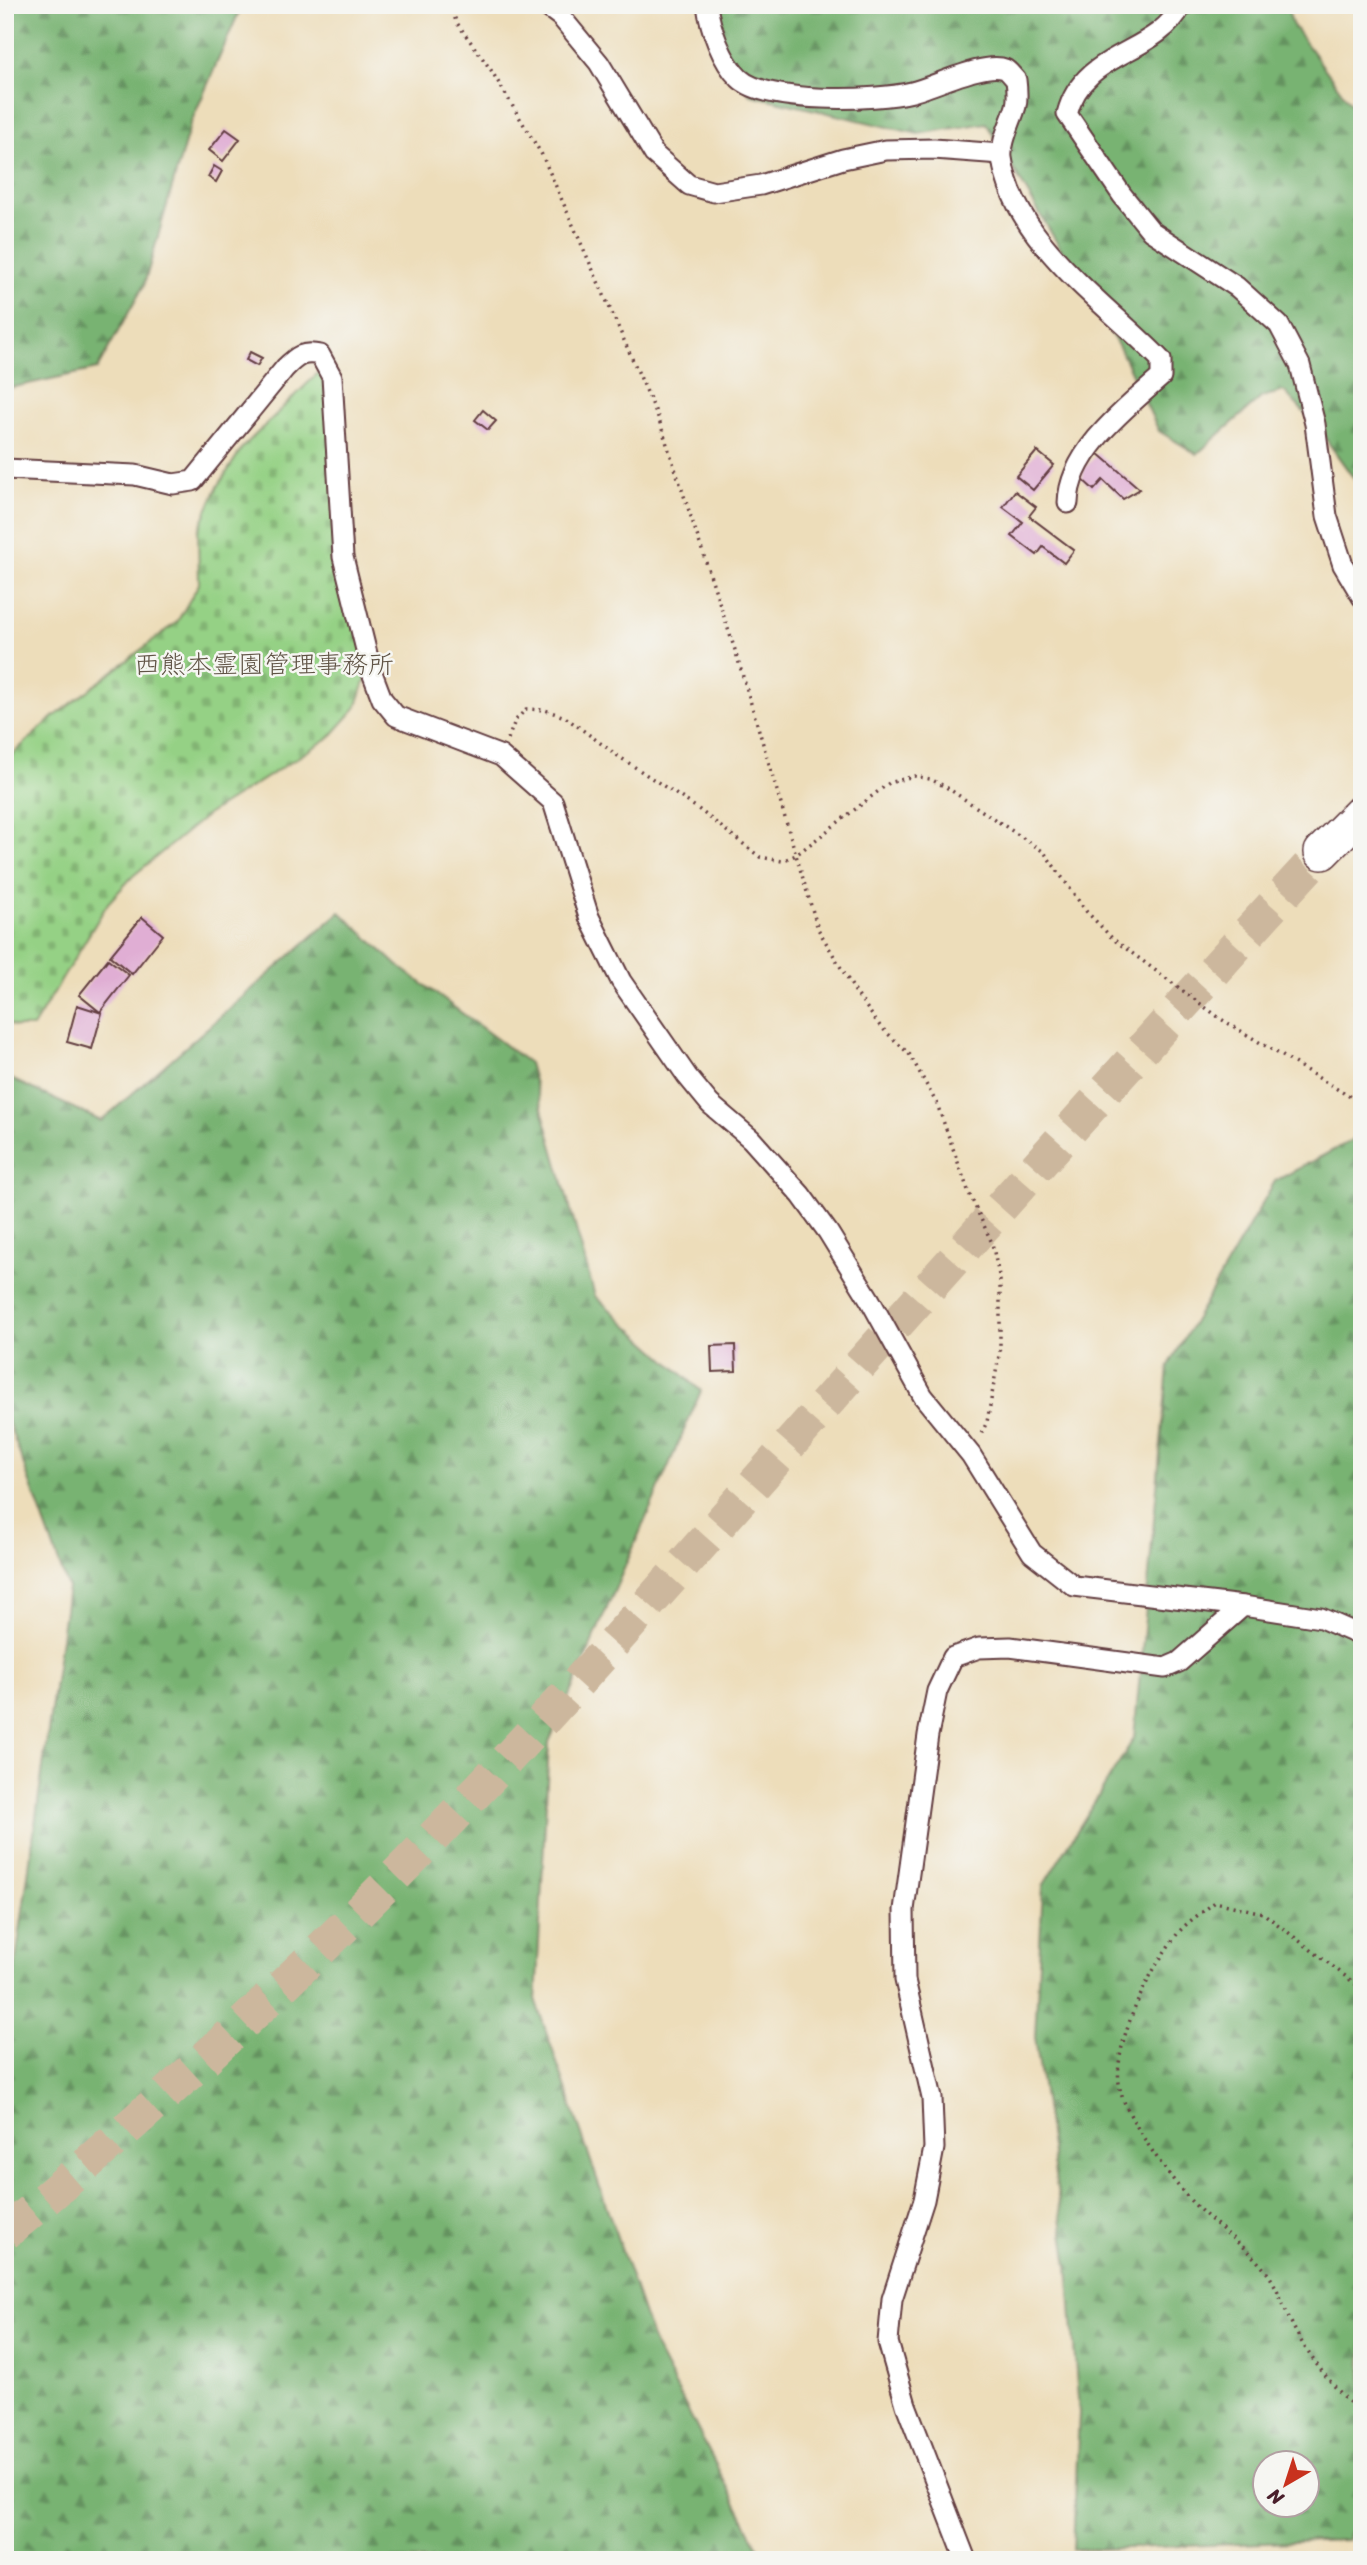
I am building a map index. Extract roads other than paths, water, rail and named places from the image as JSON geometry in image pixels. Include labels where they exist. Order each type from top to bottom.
[{"type":"highway","points":[[1321,852],[1362,812]]},
{"type":"street","points":[[545,5],[561,17],[599,63],[654,154],[689,185],[714,192],[761,185],[843,159],[886,150],[934,149],[1001,154]]},
{"type":"street","points":[[708,5],[709,18],[724,56],[739,79],[765,93],[864,98],[910,93],[986,68],[1004,69],[1016,80],[1017,103],[1001,154],[1008,186],[1025,218],[1065,270],[1161,360],[1161,377],[1102,431],[1079,465],[1068,490],[1068,503]]},
{"type":"street","points":[[1182,5],[1175,19],[1139,45],[1104,63],[1081,82],[1071,97],[1067,114],[1122,195],[1151,232],[1237,287],[1279,325],[1300,365],[1315,424],[1327,516],[1343,565],[1362,597]]},
{"type":"street","points":[[5,469],[135,475],[173,484],[192,481],[298,355],[320,355],[332,377],[343,557],[371,670],[382,699],[396,716],[501,756],[553,802],[589,918],[621,981],[687,1076],[710,1104],[751,1139],[801,1195],[828,1232],[870,1300],[923,1396],[971,1455],[1032,1553],[1074,1586],[1321,1618],[1362,1636]]},
{"type":"street","points":[[966,2560],[906,2405],[888,2342],[892,2299],[923,2200],[934,2148],[932,2098],[905,1980],[904,1910],[928,1735],[937,1691],[953,1657],[979,1648],[1010,1647],[1165,1668],[1179,1662],[1243,1606]]},
{"type":"tunnel","points":[[5,2233],[160,2099],[261,2006],[360,1911],[461,1808],[617,1639],[1070,1129],[1322,852]]},
{"type":"park label","name":"西熊本霊園管理事務所","points":[[264,664]]}]
